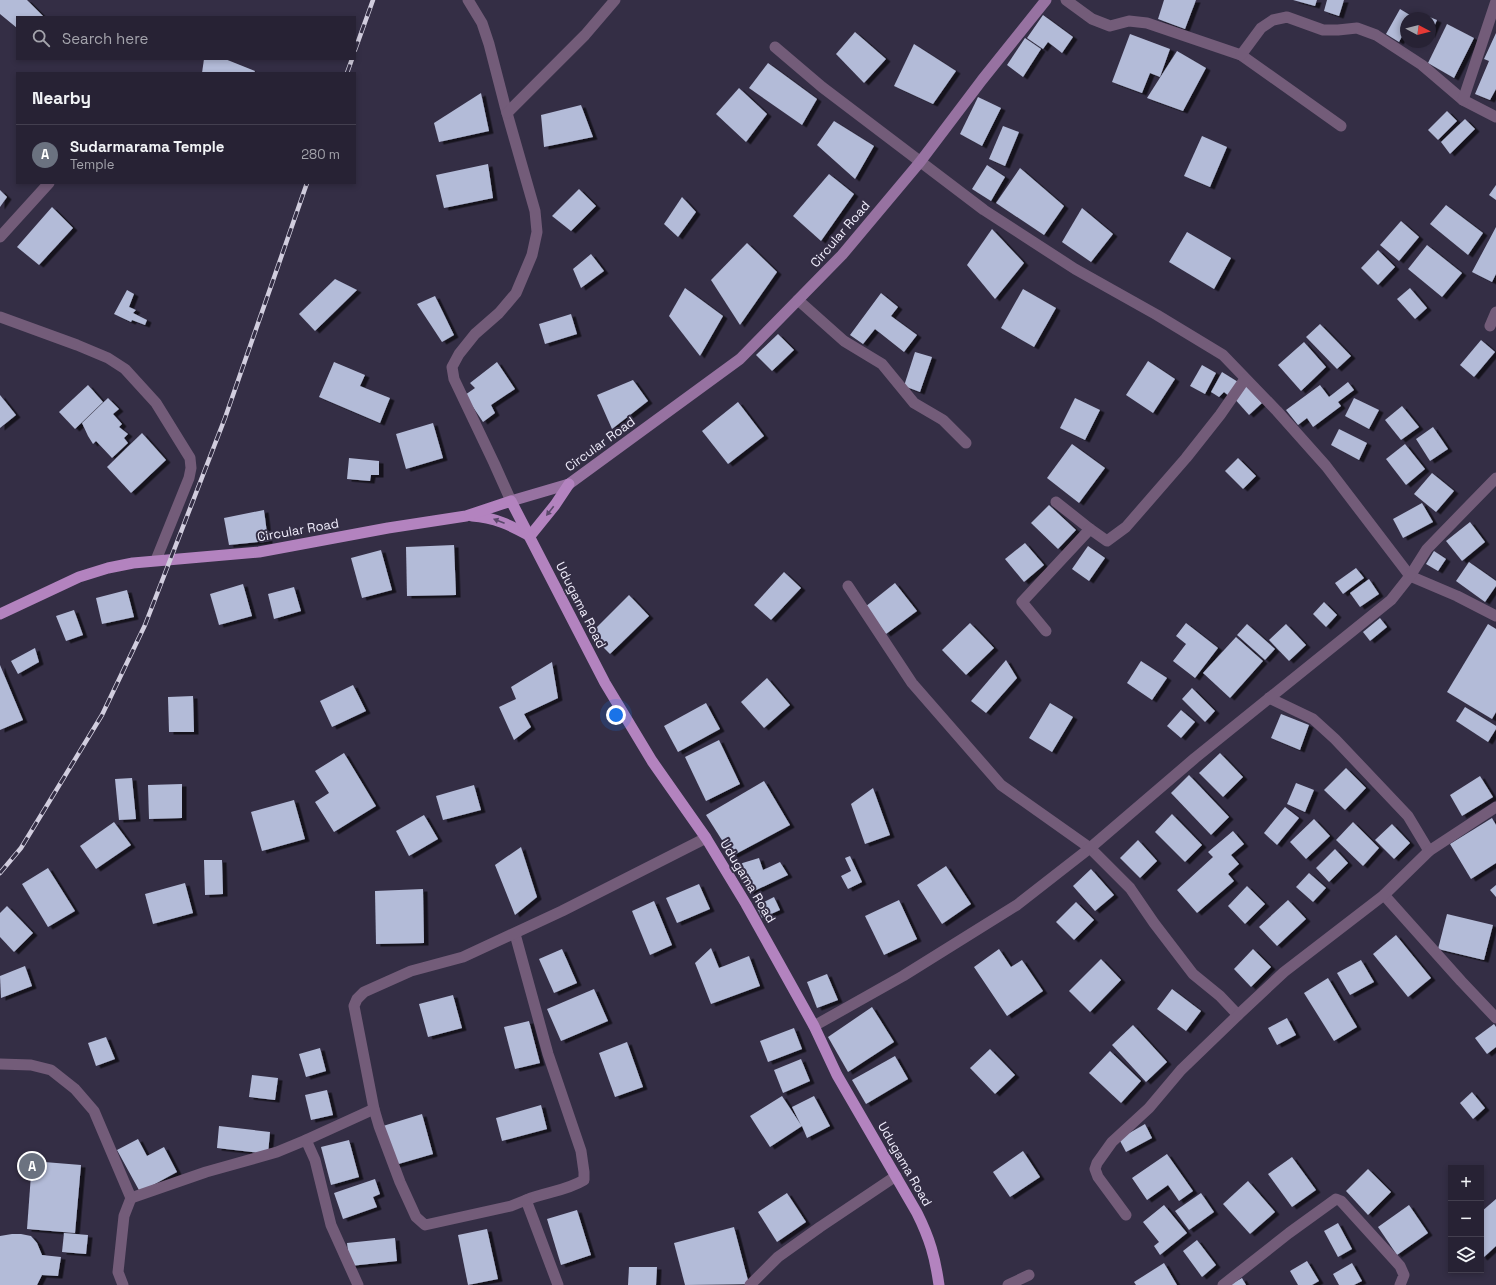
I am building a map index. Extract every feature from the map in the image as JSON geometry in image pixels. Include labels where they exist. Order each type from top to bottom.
[{"type":"main road","name":"Circular Road","points":[[0,614],[79,577],[108,568],[156,560],[259,552],[388,528],[466,516],[568,484],[740,359],[842,256],[920,162],[982,80],[1046,0]]},
{"type":"main road","points":[[466,516],[494,519],[516,528],[530,536],[555,504],[568,484]]},
{"type":"main road","name":"Udugama Road","points":[[511,501],[605,683],[652,761],[706,838],[746,904],[814,1026],[837,1074],[917,1213],[934,1252],[939,1285]]},
{"type":"street","points":[[468,0],[482,24],[489,44],[535,211],[537,232],[532,254],[516,293],[499,313],[475,334],[459,354],[452,367],[454,379],[511,501]]},
{"type":"street","points":[[507,113],[585,35],[615,0]]},
{"type":"street","points":[[1066,0],[1092,20],[1110,26],[1128,21],[1147,23],[1241,55],[1341,126]]},
{"type":"street","points":[[1464,100],[1496,1]]},
{"type":"street","points":[[1241,55],[1261,28],[1273,20],[1287,17],[1323,30],[1357,28],[1376,35],[1422,66],[1464,100],[1496,117]]},
{"type":"street","points":[[775,47],[822,87],[984,210],[1075,269],[1157,314],[1223,355],[1277,411],[1326,466],[1410,576],[1457,596],[1496,616]]},
{"type":"street","points":[[0,237],[48,184]]},
{"type":"street","points":[[798,300],[844,341],[882,364],[914,403],[943,420],[966,443]]},
{"type":"street","points":[[1490,326],[1496,312]]},
{"type":"street","points":[[0,317],[108,358],[125,369],[156,404],[190,458],[191,468],[189,478],[156,560]]},
{"type":"street","points":[[1056,502],[1107,541],[1126,527],[1186,458],[1220,415],[1245,378]]},
{"type":"street","points":[[814,1026],[903,976],[974,933],[1017,905],[1090,848],[1150,796],[1391,600],[1410,576],[1427,549],[1496,478]]},
{"type":"street","points":[[1046,631],[1022,602],[1090,529]]},
{"type":"street","points":[[848,586],[912,683],[1001,785],[1090,848],[1130,888],[1192,974],[1220,996],[1238,1015]]},
{"type":"street","points":[[1269,698],[1312,719],[1335,739],[1408,816],[1429,851]]},
{"type":"street","points":[[1126,1215],[1098,1177],[1095,1169],[1097,1163],[1112,1142],[1149,1108],[1181,1070],[1284,972],[1384,895],[1429,851],[1496,807]]},
{"type":"street","points":[[515,934],[548,1054],[581,1151],[584,1180],[573,1186],[536,1196],[511,1206],[425,1225],[416,1217],[400,1182],[374,1108],[354,1006],[357,999],[364,992],[411,971],[463,957],[515,934],[706,838]]},
{"type":"street","points":[[1384,895],[1496,1018]]},
{"type":"street","points":[[0,1064],[31,1065],[51,1070],[75,1089],[94,1111],[131,1198],[124,1216],[118,1272],[123,1285]]},
{"type":"street","points":[[131,1198],[206,1172],[277,1152],[374,1108]]},
{"type":"street","points":[[306,1140],[315,1160],[331,1225],[358,1285]]},
{"type":"street","points":[[750,1285],[778,1257],[896,1176]]},
{"type":"street","points":[[1223,1285],[1288,1233],[1336,1199],[1342,1201],[1400,1266],[1404,1275],[1400,1285]]},
{"type":"street","points":[[526,1200],[558,1285]]},
{"type":"street","points":[[1008,1285],[1029,1275]]},
{"type":"building","points":[[0,0],[27,0],[43,16],[16,16],[16,27],[0,14]]},
{"type":"building","points":[[1164,0],[1196,0],[1185,29],[1158,19]]},
{"type":"building","points":[[1293,0],[1317,0],[1315,6]]},
{"type":"building","points":[[1327,0],[1344,0],[1339,16],[1324,11]]},
{"type":"building","points":[[1400,9],[1405,12],[1400,12],[1399,42],[1386,34]]},
{"type":"building","points":[[1043,15],[1073,37],[1062,53],[1048,42],[1043,49],[1027,38]]},
{"type":"building","points":[[1447,24],[1474,38],[1454,78],[1428,63]]},
{"type":"building","points":[[855,32],[886,59],[864,83],[836,54]]},
{"type":"building","points":[[1496,33],[1496,89],[1490,100],[1475,94],[1489,61],[1484,59]]},
{"type":"building","points":[[1130,34],[1170,49],[1160,77],[1150,73],[1142,93],[1112,82]]},
{"type":"building","points":[[1025,38],[1041,49],[1023,77],[1007,65]]},
{"type":"building","points":[[914,44],[956,71],[933,104],[894,86]]},
{"type":"building","points":[[1177,51],[1206,68],[1183,111],[1147,98]]},
{"type":"building","points":[[204,60],[228,60],[255,71],[254,72],[202,72]]},
{"type":"building","points":[[768,63],[817,99],[802,125],[749,88]]},
{"type":"building","points":[[739,88],[767,114],[746,142],[716,114]]},
{"type":"building","points":[[481,93],[489,131],[439,142],[434,123]]},
{"type":"building","points":[[978,97],[1001,108],[982,146],[960,134]]},
{"type":"building","points":[[581,105],[593,137],[544,147],[541,115]]},
{"type":"building","points":[[1447,111],[1457,121],[1438,140],[1428,130]]},
{"type":"building","points":[[1465,119],[1475,129],[1450,154],[1441,142]]},
{"type":"building","points":[[834,121],[874,146],[855,179],[817,145]]},
{"type":"building","points":[[1003,126],[1019,132],[1005,166],[989,159]]},
{"type":"building","points":[[1202,136],[1227,147],[1210,187],[1184,176]]},
{"type":"building","points":[[488,164],[493,198],[444,208],[436,175]]},
{"type":"building","points":[[987,165],[1005,177],[991,201],[972,189]]},
{"type":"building","points":[[1020,168],[1064,206],[1044,235],[996,203]]},
{"type":"building","points":[[829,174],[854,194],[821,241],[793,216]]},
{"type":"building","points":[[1496,185],[1496,200],[1489,195]]},
{"type":"building","points":[[579,189],[596,206],[571,231],[552,216]]},
{"type":"building","points":[[0,190],[7,197],[0,207]]},
{"type":"building","points":[[682,197],[696,212],[678,237],[664,224]]},
{"type":"building","points":[[1446,205],[1483,233],[1468,255],[1430,224]]},
{"type":"building","points":[[52,207],[73,228],[39,265],[17,247]]},
{"type":"building","points":[[1082,208],[1113,234],[1091,262],[1062,242]]},
{"type":"building","points":[[1401,221],[1419,237],[1399,261],[1380,245]]},
{"type":"building","points":[[1496,227],[1496,274],[1492,282],[1472,272]]},
{"type":"building","points":[[992,229],[1024,263],[995,299],[967,265]]},
{"type":"building","points":[[1187,232],[1231,258],[1214,289],[1169,262]]},
{"type":"building","points":[[747,243],[777,272],[740,325],[711,280]]},
{"type":"building","points":[[1427,245],[1462,273],[1442,297],[1408,269]]},
{"type":"building","points":[[1378,250],[1395,267],[1378,285],[1361,268]]},
{"type":"building","points":[[591,254],[604,271],[581,288],[573,269]]},
{"type":"building","points":[[335,279],[357,290],[315,331],[299,314]]},
{"type":"building","points":[[685,288],[723,316],[700,356],[669,316]]},
{"type":"building","points":[[1410,288],[1427,308],[1415,319],[1397,299]]},
{"type":"building","points":[[1023,289],[1056,308],[1034,347],[1001,328]]},
{"type":"building","points":[[127,290],[134,294],[129,307],[136,310],[133,313],[147,320],[145,325],[132,320],[131,322],[114,314]]},
{"type":"building","points":[[881,293],[898,307],[891,316],[917,335],[904,352],[875,329],[863,344],[850,335]]},
{"type":"building","points":[[435,296],[454,335],[442,342],[417,304]]},
{"type":"building","points":[[571,314],[577,334],[545,344],[539,324]]},
{"type":"building","points":[[1320,324],[1351,356],[1337,369],[1306,337]]},
{"type":"building","points":[[778,334],[794,350],[772,371],[756,355]]},
{"type":"building","points":[[1481,340],[1495,352],[1474,377],[1460,365]]},
{"type":"building","points":[[1304,342],[1326,367],[1301,391],[1278,365]]},
{"type":"building","points":[[915,352],[932,357],[920,392],[904,386]]},
{"type":"building","points":[[1148,361],[1175,379],[1153,413],[1126,395]]},
{"type":"building","points":[[334,362],[365,375],[360,386],[390,398],[380,423],[319,397]]},
{"type":"building","points":[[497,362],[515,389],[491,405],[495,413],[483,422],[465,395],[475,388],[470,383]]},
{"type":"building","points":[[1202,365],[1216,373],[1205,394],[1190,386]]},
{"type":"building","points":[[1222,372],[1238,382],[1229,396],[1224,392],[1219,397],[1211,392]]},
{"type":"building","points":[[633,380],[648,401],[612,429],[597,395]]},
{"type":"building","points":[[1348,382],[1354,390],[1338,402],[1341,406],[1313,427],[1307,418],[1298,425],[1286,410],[1320,385],[1329,397]]},
{"type":"building","points":[[88,385],[103,402],[75,429],[59,412]]},
{"type":"building","points":[[1246,386],[1262,403],[1249,415],[1233,397]]},
{"type":"building","points":[[0,395],[16,415],[0,428]]},
{"type":"building","points":[[108,398],[119,409],[113,414],[122,424],[119,427],[128,434],[124,438],[128,443],[112,458],[96,441],[93,444],[82,423]]},
{"type":"building","points":[[1075,398],[1100,410],[1085,440],[1060,428]]},
{"type":"building","points":[[1354,398],[1379,410],[1369,429],[1345,416]]},
{"type":"building","points":[[738,402],[764,436],[728,464],[702,431]]},
{"type":"building","points":[[1402,406],[1419,427],[1401,440],[1385,420]]},
{"type":"building","points":[[433,423],[443,458],[406,469],[396,434]]},
{"type":"building","points":[[1433,427],[1448,449],[1430,461],[1416,439]]},
{"type":"building","points":[[1339,429],[1367,443],[1359,460],[1331,445]]},
{"type":"building","points":[[142,433],[166,460],[131,493],[107,467]]},
{"type":"building","points":[[1072,444],[1105,468],[1079,503],[1047,478]]},
{"type":"building","points":[[1405,444],[1425,469],[1406,485],[1386,459]]},
{"type":"building","points":[[349,458],[379,461],[379,475],[371,475],[370,481],[347,479]]},
{"type":"building","points":[[1238,458],[1256,476],[1243,489],[1225,471]]},
{"type":"building","points":[[1432,473],[1454,491],[1436,512],[1414,494]]},
{"type":"building","points":[[1422,503],[1433,522],[1403,538],[1393,519]]},
{"type":"building","points":[[1049,505],[1076,530],[1058,549],[1031,523]]},
{"type":"building","points":[[264,510],[268,541],[229,545],[224,518]]},
{"type":"building","points":[[1470,522],[1485,542],[1462,561],[1446,541]]},
{"type":"building","points":[[1025,543],[1044,565],[1024,582],[1005,559]]},
{"type":"building","points":[[454,545],[456,595],[407,596],[406,547]]},
{"type":"building","points":[[1088,546],[1105,558],[1089,581],[1072,569]]},
{"type":"building","points":[[381,550],[392,590],[362,598],[351,558]]},
{"type":"building","points":[[1434,551],[1446,559],[1438,571],[1426,564]]},
{"type":"building","points":[[1469,562],[1496,581],[1496,586],[1485,602],[1456,581]]},
{"type":"building","points":[[1356,568],[1364,578],[1343,594],[1335,583]]},
{"type":"building","points":[[784,572],[801,588],[771,620],[754,605]]},
{"type":"building","points":[[1369,579],[1379,594],[1360,607],[1350,593]]},
{"type":"building","points":[[895,583],[917,611],[886,634],[865,607]]},
{"type":"building","points":[[243,584],[252,616],[219,625],[210,594]]},
{"type":"building","points":[[294,587],[301,611],[274,619],[268,594]]},
{"type":"building","points":[[127,590],[134,617],[102,624],[96,598]]},
{"type":"building","points":[[629,595],[649,616],[610,654],[590,634]]},
{"type":"building","points":[[1324,602],[1337,615],[1326,627],[1313,614]]},
{"type":"building","points":[[74,610],[83,635],[66,641],[56,616]]},
{"type":"building","points":[[1380,618],[1387,627],[1370,641],[1363,632]]},
{"type":"building","points":[[970,623],[994,648],[966,675],[942,650]]},
{"type":"building","points":[[1186,623],[1218,648],[1195,678],[1173,661],[1186,644],[1176,636]]},
{"type":"building","points":[[1247,624],[1275,649],[1265,660],[1237,635]]},
{"type":"building","points":[[1286,624],[1306,645],[1289,661],[1269,640]]},
{"type":"building","points":[[1488,624],[1496,629],[1496,712],[1492,719],[1447,692]]},
{"type":"building","points":[[1236,637],[1263,661],[1230,698],[1203,673]]},
{"type":"building","points":[[35,648],[39,662],[18,674],[11,661]]},
{"type":"building","points":[[1006,660],[1017,678],[986,713],[971,701]]},
{"type":"building","points":[[1141,661],[1167,678],[1152,700],[1127,683]]},
{"type":"building","points":[[552,662],[558,698],[524,714],[531,727],[514,740],[499,707],[516,699],[511,687]]},
{"type":"building","points":[[0,665],[23,720],[0,730]]},
{"type":"building","points":[[767,678],[790,705],[764,728],[741,702]]},
{"type":"building","points":[[353,685],[366,711],[332,727],[320,701]]},
{"type":"building","points":[[1192,688],[1215,711],[1205,722],[1182,699]]},
{"type":"building","points":[[193,696],[194,732],[169,732],[168,697]]},
{"type":"building","points":[[706,703],[720,729],[678,752],[664,726]]},
{"type":"building","points":[[1050,703],[1073,717],[1052,752],[1029,738]]},
{"type":"building","points":[[1465,707],[1496,726],[1496,729],[1488,742],[1456,721]]},
{"type":"building","points":[[1181,710],[1195,722],[1181,738],[1167,726]]},
{"type":"building","points":[[1281,714],[1309,725],[1300,750],[1271,738]]},
{"type":"building","points":[[719,740],[740,784],[706,801],[685,757]]},
{"type":"building","points":[[344,753],[376,806],[334,832],[315,802],[329,793],[315,771]]},
{"type":"building","points":[[1220,753],[1243,777],[1223,797],[1199,773]]},
{"type":"building","points":[[1346,768],[1366,788],[1345,810],[1324,790]]},
{"type":"building","points":[[1189,775],[1229,817],[1211,835],[1171,793]]},
{"type":"building","points":[[1480,776],[1493,797],[1462,816],[1450,795]]},
{"type":"building","points":[[132,778],[136,819],[119,820],[115,779]]},
{"type":"building","points":[[764,781],[790,825],[732,856],[706,815]]},
{"type":"building","points":[[1296,783],[1314,790],[1305,812],[1287,804]]},
{"type":"building","points":[[182,784],[182,818],[149,819],[148,785]]},
{"type":"building","points":[[474,785],[481,810],[443,820],[436,796]]},
{"type":"building","points":[[873,788],[890,835],[865,844],[851,804]]},
{"type":"building","points":[[294,800],[305,839],[262,851],[251,812]]},
{"type":"building","points":[[1285,807],[1299,818],[1277,845],[1264,833]]},
{"type":"building","points":[[1172,814],[1202,845],[1185,862],[1155,832]]},
{"type":"building","points":[[424,815],[438,839],[409,856],[396,831]]},
{"type":"building","points":[[1492,818],[1496,825],[1496,863],[1471,879],[1450,844]]},
{"type":"building","points":[[1314,819],[1330,836],[1306,859],[1290,842]]},
{"type":"building","points":[[114,822],[131,845],[96,869],[80,846]]},
{"type":"building","points":[[1353,822],[1379,848],[1363,866],[1336,840]]},
{"type":"building","points":[[1392,824],[1410,843],[1394,859],[1375,840]]},
{"type":"building","points":[[1233,831],[1244,844],[1231,855],[1239,864],[1228,874],[1234,881],[1197,913],[1177,890],[1213,857],[1208,852]]},
{"type":"building","points":[[1138,840],[1157,861],[1140,878],[1120,858]]},
{"type":"building","points":[[521,847],[537,897],[515,915],[495,865]]},
{"type":"building","points":[[1335,849],[1348,863],[1329,882],[1316,868]]},
{"type":"building","points":[[850,856],[862,882],[848,889],[841,876],[851,871],[845,858]]},
{"type":"building","points":[[759,858],[763,870],[780,862],[788,875],[750,893],[736,865]]},
{"type":"building","points":[[204,860],[222,860],[223,894],[205,895]]},
{"type":"building","points":[[946,866],[971,904],[942,924],[917,885]]},
{"type":"building","points":[[48,868],[75,911],[48,927],[22,884]]},
{"type":"building","points":[[1091,869],[1114,895],[1095,911],[1073,886]]},
{"type":"building","points":[[1309,873],[1326,888],[1313,902],[1296,887]]},
{"type":"building","points":[[185,883],[193,913],[153,924],[145,894]]},
{"type":"building","points":[[699,884],[710,909],[677,923],[666,898]]},
{"type":"building","points":[[1496,885],[1496,897],[1490,890]]},
{"type":"building","points":[[1247,886],[1265,904],[1245,924],[1228,906]]},
{"type":"building","points":[[423,889],[424,943],[376,944],[375,891]]},
{"type":"building","points":[[774,897],[780,910],[762,918],[756,906]]},
{"type":"building","points":[[899,900],[917,939],[884,955],[865,916]]},
{"type":"building","points":[[1288,900],[1306,919],[1277,946],[1259,927]]},
{"type":"building","points":[[654,901],[672,945],[650,955],[632,911]]},
{"type":"building","points":[[1076,902],[1094,920],[1074,940],[1056,922]]},
{"type":"building","points":[[7,906],[33,933],[14,952],[0,937],[0,913]]},
{"type":"building","points":[[1447,914],[1493,925],[1484,960],[1438,949]]},
{"type":"building","points":[[1396,935],[1431,978],[1408,997],[1373,954]]},
{"type":"building","points":[[711,948],[719,968],[749,956],[760,986],[711,1004],[695,963]]},
{"type":"building","points":[[562,949],[577,983],[554,993],[539,959]]},
{"type":"building","points":[[999,949],[1011,967],[1022,960],[1043,991],[1007,1016],[974,967]]},
{"type":"building","points":[[1253,949],[1271,967],[1251,987],[1234,969]]},
{"type":"building","points":[[1101,959],[1121,980],[1090,1012],[1069,991]]},
{"type":"building","points":[[1361,960],[1374,982],[1350,995],[1337,973]]},
{"type":"building","points":[[25,966],[32,986],[1,998],[0,976]]},
{"type":"building","points":[[827,974],[838,1000],[817,1008],[807,982]]},
{"type":"building","points":[[1328,978],[1357,1027],[1334,1041],[1304,993]]},
{"type":"building","points":[[594,989],[608,1021],[561,1041],[547,1009]]},
{"type":"building","points":[[1172,989],[1201,1011],[1186,1031],[1157,1009]]},
{"type":"building","points":[[453,995],[462,1028],[428,1037],[419,1004]]},
{"type":"building","points":[[872,1007],[894,1042],[848,1072],[828,1037]]},
{"type":"building","points":[[1287,1018],[1296,1035],[1277,1045],[1268,1028]]},
{"type":"building","points":[[529,1021],[540,1063],[515,1069],[504,1027]]},
{"type":"building","points":[[1494,1024],[1496,1027],[1496,1047],[1487,1054],[1475,1038]]},
{"type":"building","points":[[1133,1025],[1167,1062],[1146,1082],[1112,1045]]},
{"type":"building","points":[[794,1028],[802,1049],[768,1062],[760,1041]]},
{"type":"building","points":[[106,1037],[115,1059],[96,1066],[88,1043]]},
{"type":"building","points":[[627,1042],[643,1087],[615,1097],[599,1053]]},
{"type":"building","points":[[320,1048],[326,1071],[306,1077],[299,1054]]},
{"type":"building","points":[[990,1049],[1015,1075],[995,1094],[970,1068]]},
{"type":"building","points":[[1110,1051],[1141,1081],[1121,1103],[1089,1073]]},
{"type":"building","points":[[895,1056],[908,1079],[866,1104],[852,1080]]},
{"type":"building","points":[[801,1059],[810,1081],[783,1093],[774,1070]]},
{"type":"building","points":[[252,1075],[278,1078],[275,1100],[249,1097]]},
{"type":"building","points":[[327,1090],[333,1115],[311,1120],[305,1095]]},
{"type":"building","points":[[1472,1092],[1485,1108],[1473,1119],[1460,1103]]},
{"type":"building","points":[[782,1096],[801,1125],[792,1107],[814,1096],[830,1126],[807,1138],[802,1126],[770,1147],[750,1116]]},
{"type":"building","points":[[541,1105],[547,1129],[502,1141],[496,1118]]},
{"type":"building","points":[[422,1114],[433,1154],[395,1165],[383,1126]]},
{"type":"building","points":[[1145,1124],[1152,1138],[1126,1152],[1119,1139]]},
{"type":"building","points":[[219,1126],[270,1132],[268,1154],[217,1148]]},
{"type":"building","points":[[138,1139],[147,1156],[164,1147],[177,1172],[140,1192],[117,1150]]},
{"type":"building","points":[[349,1140],[359,1177],[331,1185],[321,1147]]},
{"type":"building","points":[[1023,1151],[1040,1177],[1010,1197],[993,1172]]},
{"type":"building","points":[[1167,1154],[1193,1191],[1179,1201],[1168,1185],[1147,1200],[1132,1178]]},
{"type":"building","points":[[1292,1157],[1316,1190],[1292,1207],[1268,1174]]},
{"type":"building","points":[[32,1161],[81,1165],[75,1233],[27,1229]]},
{"type":"building","points":[[1368,1169],[1391,1192],[1368,1215],[1346,1191]]},
{"type":"building","points":[[375,1179],[380,1194],[373,1197],[377,1207],[343,1219],[334,1193]]},
{"type":"building","points":[[1248,1181],[1275,1212],[1250,1234],[1223,1204]]},
{"type":"building","points":[[787,1193],[806,1222],[777,1242],[758,1212]]},
{"type":"building","points":[[1201,1193],[1214,1212],[1189,1230],[1175,1211]]},
{"type":"building","points":[[1496,1199],[1496,1246],[1484,1257],[1484,1237],[1484,1209]]},
{"type":"building","points":[[1164,1205],[1187,1233],[1160,1255],[1154,1246],[1159,1242],[1143,1222]]},
{"type":"building","points":[[1409,1205],[1428,1233],[1397,1255],[1378,1227]]},
{"type":"building","points":[[577,1210],[591,1255],[561,1265],[547,1219]]},
{"type":"building","points":[[1338,1223],[1352,1249],[1338,1257],[1324,1231]]},
{"type":"building","points":[[734,1227],[749,1284],[685,1285],[674,1243]]},
{"type":"building","points":[[487,1229],[498,1279],[468,1285],[458,1235]]},
{"type":"building","points":[[64,1233],[88,1235],[86,1254],[62,1252]]},
{"type":"building","points":[[12,1234],[31,1236],[37,1243],[42,1255],[61,1257],[58,1276],[42,1275],[37,1285],[0,1285],[0,1236]]},
{"type":"building","points":[[395,1238],[397,1261],[350,1266],[347,1243]]},
{"type":"building","points":[[1197,1240],[1216,1265],[1202,1277],[1183,1251]]},
{"type":"building","points":[[1307,1261],[1319,1281],[1312,1285],[1298,1285],[1290,1271]]},
{"type":"building","points":[[1164,1263],[1177,1285],[1136,1285],[1134,1282]]},
{"type":"building","points":[[1352,1263],[1362,1281],[1354,1285],[1339,1285],[1333,1274]]},
{"type":"building","points":[[629,1267],[657,1267],[656,1285],[628,1285]]},
{"type":"building","points":[[1242,1278],[1246,1285],[1230,1285]]},
{"type":"railway","points":[[356,47],[373,0]]},
{"type":"railway","points":[[347,72],[352,60]]},
{"type":"railway","points":[[0,873],[21,848],[102,715],[145,625],[225,418],[307,184]]},
{"type":"place","name":"Sudarmarama Temple","points":[[32,1166]]}]
